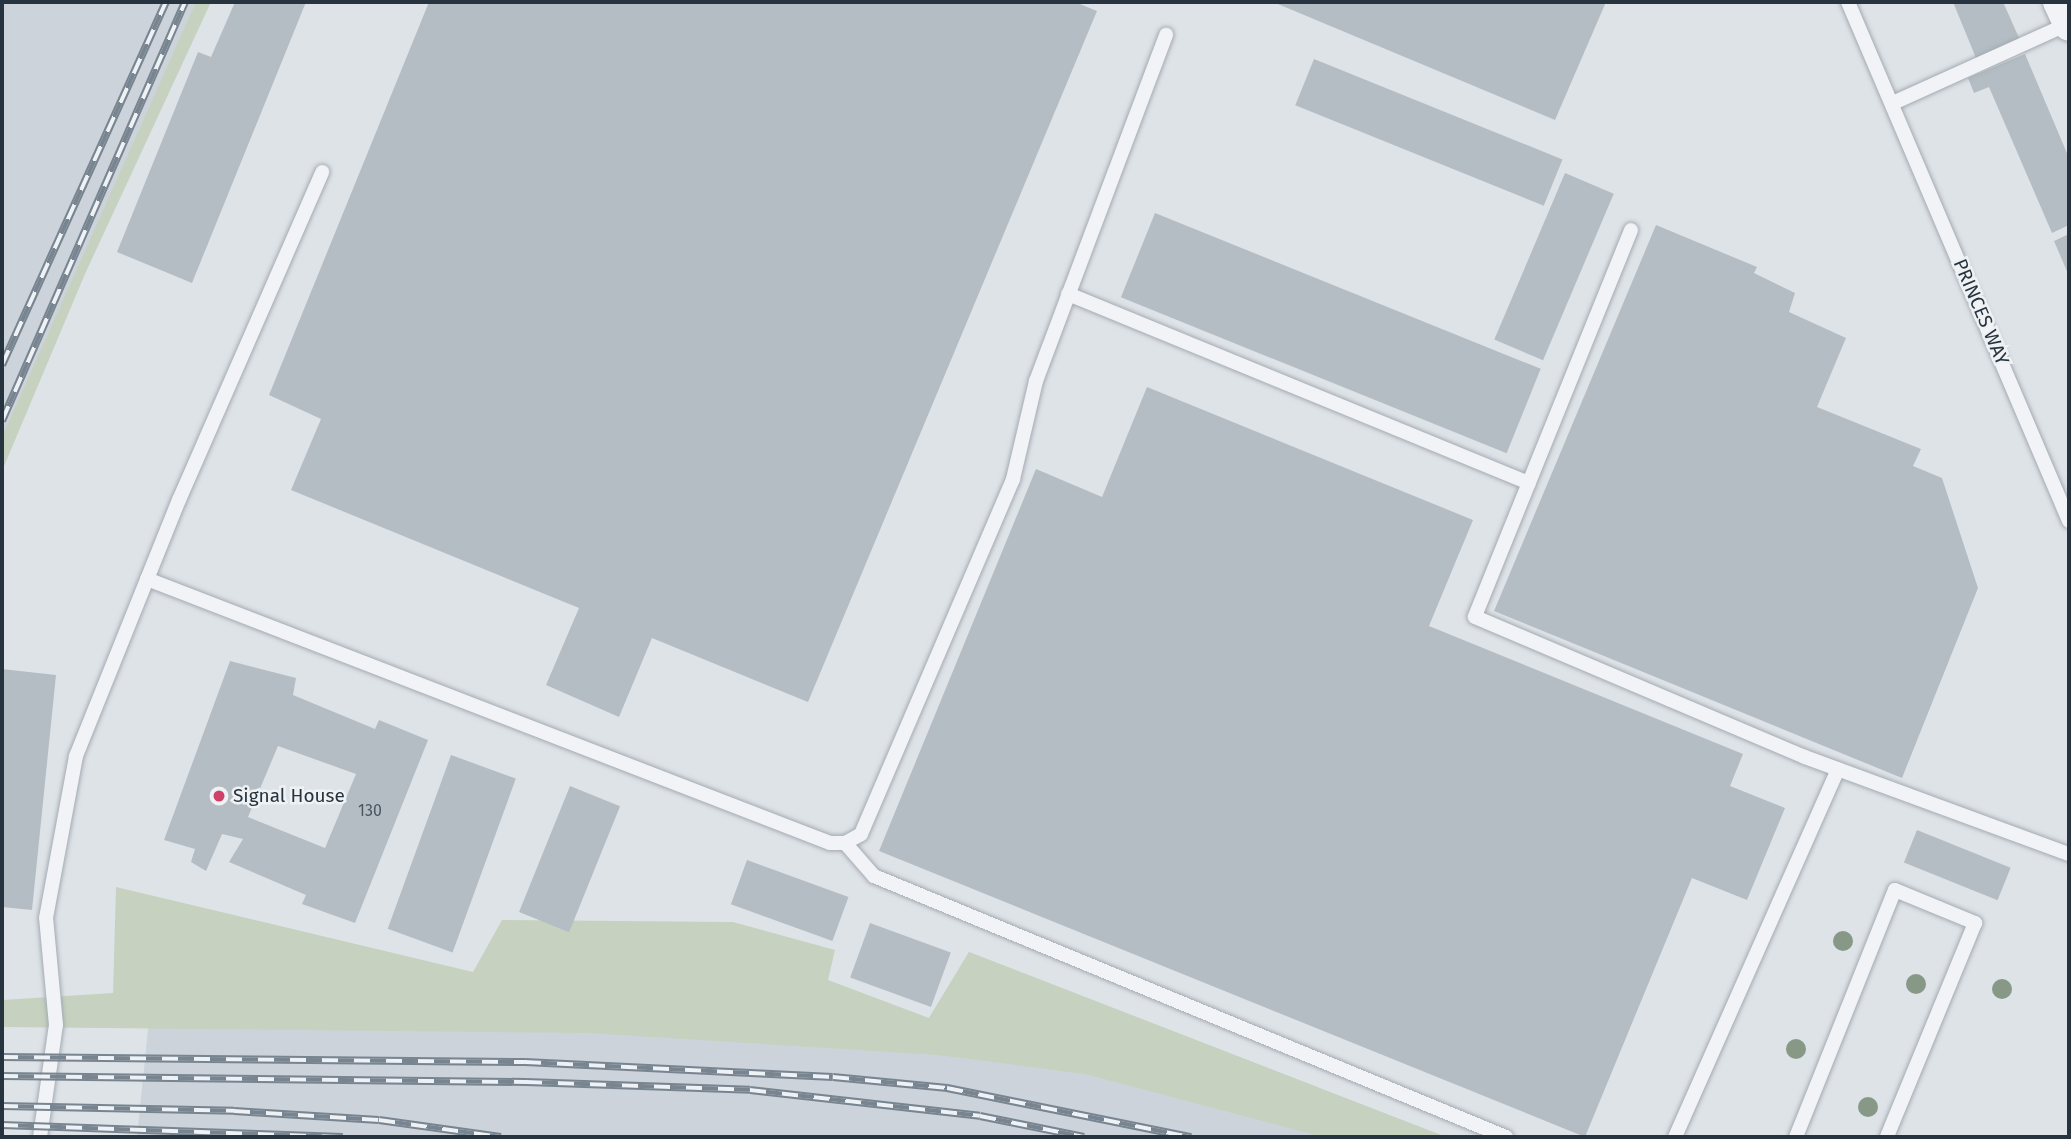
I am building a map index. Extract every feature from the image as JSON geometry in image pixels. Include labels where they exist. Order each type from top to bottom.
[{"type":"lane","name":"PRINCES WAY","points":[[1848,2],[2069,521]]},
{"type":"lane","points":[[1893,103],[2065,17]]},
{"type":"lane","points":[[845,843],[861,834],[1013,479],[1036,381],[1166,35]]},
{"type":"lane","points":[[40,1137],[56,1025],[46,918],[74,769],[147,579],[322,172]]},
{"type":"lane","points":[[1632,230],[1475,617],[1838,769],[2069,854]]},
{"type":"lane","points":[[1068,294],[1529,483]]},
{"type":"lane","points":[[147,579],[817,838],[845,843],[874,876],[1506,1137]]},
{"type":"lane","points":[[1675,1137],[1838,769]]},
{"type":"lane","points":[[1796,1137],[1895,890],[1975,923],[1887,1137]]},
{"type":"shaded area","points":[[2,2],[207,2],[80,278],[2,465]]},
{"type":"shaded area","points":[[969,952],[1446,1137],[137,1137],[153,981],[929,1018]]},
{"type":"green space","points":[[196,2],[211,2],[85,274],[2,471],[2,437]]},
{"type":"green space","points":[[116,887],[473,972],[502,920],[733,922],[835,950],[828,980],[929,1018],[969,952],[1446,1137],[1323,1137],[1085,1074],[938,1055],[588,1033],[2,1027],[2,1000],[113,993]]},
{"type":"building","points":[[235,2],[306,2],[192,283],[117,252],[198,52],[211,57]]},
{"type":"building","points":[[429,2],[1075,2],[1097,11],[808,702],[652,638],[619,717],[546,685],[579,608],[291,490],[321,419],[269,395]]},
{"type":"building","points":[[1273,2],[1606,2],[1555,120]]},
{"type":"building","points":[[1953,2],[2003,2],[2020,40],[1976,58]]},
{"type":"building","points":[[2025,54],[2069,158],[2069,225],[2052,233],[1989,87],[1974,93],[1968,78]]},
{"type":"building","points":[[1314,59],[1562,159],[1544,206],[1295,105]]},
{"type":"building","points":[[1565,173],[1614,194],[1543,360],[1494,340]]},
{"type":"building","points":[[1155,213],[1541,369],[1507,453],[1121,297]]},
{"type":"building","points":[[1656,225],[1757,267],[1754,273],[1795,293],[1789,312],[1846,338],[1817,407],[1921,449],[1913,466],[1942,478],[1978,588],[1902,778],[1494,611]]},
{"type":"building","points":[[2069,234],[2069,276],[2054,241]]},
{"type":"building","points":[[1147,387],[1473,520],[1429,626],[1743,754],[1730,786],[1785,808],[1747,900],[1692,878],[1585,1137],[879,851],[1036,469],[1102,497]]},
{"type":"building","name":"Signal House","points":[[230,661],[296,678],[293,695],[375,729],[379,720],[428,740],[355,923],[302,904],[306,895],[229,862],[243,839],[222,834],[206,871],[191,862],[195,849],[164,840]],"holes":[[[278,746],[356,774],[325,848],[248,817]]]},
{"type":"building","points":[[2,669],[56,675],[32,910],[2,907]]},
{"type":"building","points":[[451,755],[516,779],[453,952],[388,929]]},
{"type":"building","points":[[570,786],[620,806],[569,932],[519,912]]},
{"type":"building","points":[[1917,830],[2011,868],[1998,900],[1904,862]]},
{"type":"building","points":[[747,860],[848,897],[832,941],[731,904]]},
{"type":"building","points":[[870,923],[951,952],[931,1007],[850,978]]},
{"type":"railway","points":[[2,365],[166,2]]},
{"type":"railway","points":[[2,421],[185,2]]},
{"type":"railway","points":[[2,1057],[525,1062],[833,1077],[947,1088],[1191,1137]]},
{"type":"railway","points":[[2,1076],[526,1082],[750,1090],[980,1116],[1084,1137]]},
{"type":"railway","points":[[2,1106],[234,1111],[379,1120],[501,1137]]},
{"type":"railway","points":[[2,1125],[343,1137]]},
{"type":"place","name":"Signal House","points":[[219,796]]}]
